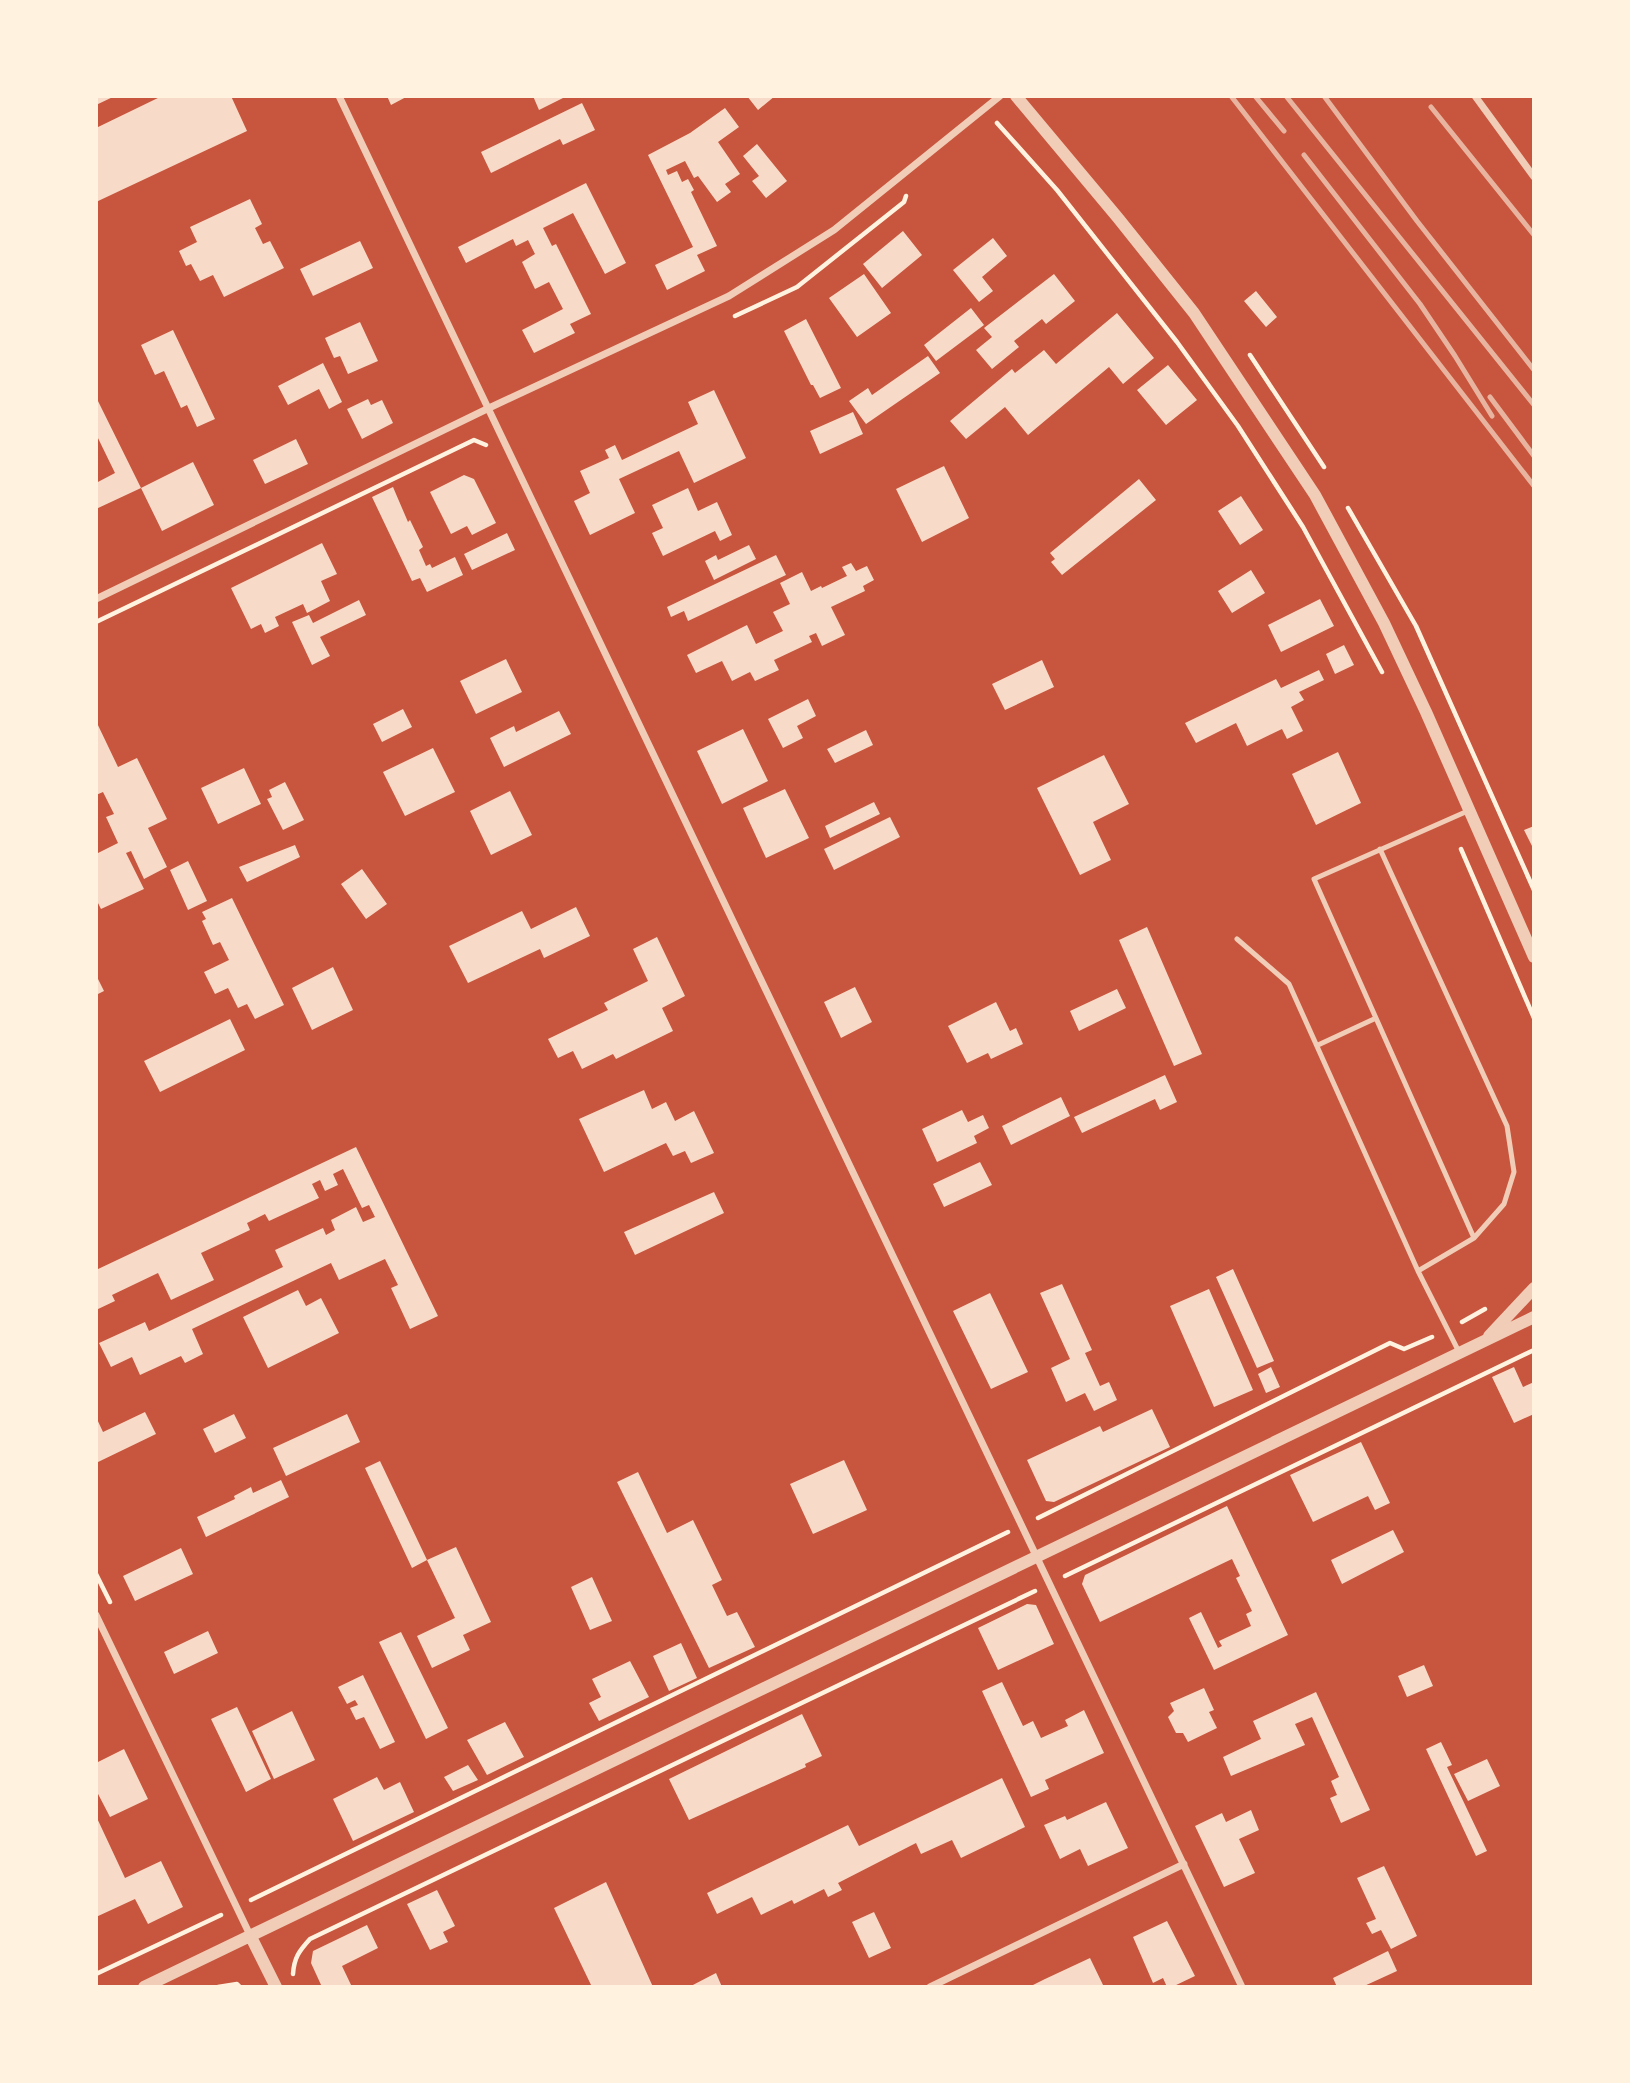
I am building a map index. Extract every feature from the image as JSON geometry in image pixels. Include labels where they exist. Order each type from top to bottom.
[{"type":"street","points":[[339,96],[1024,1525],[1242,1987]]},
{"type":"street","points":[[96,599],[489,408],[730,296],[834,230],[1000,96]]},
{"type":"street","points":[[1016,96],[1194,313],[1315,495],[1384,623],[1534,957]]},
{"type":"street","points":[[1475,96],[1534,177]]},
{"type":"street","points":[[1483,1342],[1534,1288]]},
{"type":"street","points":[[144,1987],[1534,1317]]},
{"type":"street","points":[[96,1615],[276,1987]]},
{"type":"street","points":[[930,1987],[1184,1864]]},
{"type":"lane","points":[[1470,810],[1314,879],[1374,1019],[1474,1238]]},
{"type":"lane","points":[[1380,849],[1507,1126],[1514,1172],[1504,1204],[1474,1238],[1418,1271]]},
{"type":"lane","points":[[1237,939],[1289,984],[1418,1271],[1460,1353]]},
{"type":"lane","points":[[1318,1045],[1374,1019]]},
{"type":"path","points":[[988,128],[998,122],[1057,190],[1177,342],[1238,426],[1303,527],[1384,677]]},
{"type":"path","points":[[734,316],[797,287],[904,202],[909,189]]},
{"type":"path","points":[[96,622],[474,440],[486,444],[491,454],[507,446]]},
{"type":"path","points":[[1448,819],[1534,1018]]},
{"type":"path","points":[[96,1974],[1024,1525],[1390,1343],[1404,1349],[1448,1330],[1490,1306]]},
{"type":"path","points":[[1066,1576],[1534,1350]]},
{"type":"path","points":[[293,1975],[294,1960],[310,1939],[1038,1590]]},
{"type":"path","points":[[218,1987],[237,1984],[240,1987]]},
{"type":"building","points":[[96,96],[115,96],[96,105]]},
{"type":"building","points":[[162,96],[231,96],[247,131],[96,202],[96,128]]},
{"type":"building","points":[[387,96],[408,96],[391,105]]},
{"type":"building","points":[[533,96],[567,96],[539,110]]},
{"type":"building","points":[[747,96],[775,96],[758,110]]},
{"type":"building","points":[[582,103],[595,130],[563,145],[560,139],[491,173],[481,152]]},
{"type":"building","points":[[725,108],[739,127],[718,142],[740,174],[725,184],[731,192],[717,202],[698,176],[694,178],[685,161],[666,170],[668,175],[677,171],[682,182],[688,179],[694,190],[691,192],[717,246],[697,255],[705,271],[667,290],[655,265],[693,247],[648,155],[690,133]]},
{"type":"building","points":[[757,144],[787,181],[766,198],[752,181],[759,176],[743,156]]},
{"type":"building","points":[[586,183],[626,263],[605,274],[573,213],[543,228],[552,246],[556,244],[591,314],[570,324],[575,333],[534,353],[522,330],[563,309],[549,282],[535,289],[522,262],[535,254],[528,240],[516,246],[513,239],[466,263],[458,247]]},
{"type":"building","points":[[250,199],[262,224],[255,228],[263,244],[270,241],[284,268],[224,297],[213,275],[200,281],[191,264],[186,266],[179,251],[197,242],[190,227]]},
{"type":"building","points":[[903,231],[922,255],[882,288],[863,264]]},
{"type":"building","points":[[993,238],[1007,256],[982,277],[993,291],[979,302],[953,270]]},
{"type":"building","points":[[360,241],[373,268],[313,296],[300,269]]},
{"type":"building","points":[[864,274],[891,313],[857,337],[829,298]]},
{"type":"building","points":[[1054,274],[1075,301],[1046,324],[1042,319],[1014,341],[1019,347],[992,369],[976,350],[992,337],[984,328]]},
{"type":"building","points":[[1256,291],[1277,317],[1266,327],[1244,301]]},
{"type":"building","points":[[971,308],[984,325],[936,361],[924,345]]},
{"type":"building","points":[[1117,313],[1154,358],[1123,384],[1109,367],[1028,435],[1005,407],[966,439],[950,421],[1012,369],[1015,373],[1044,350],[1056,364]]},
{"type":"building","points":[[806,319],[841,388],[820,398],[784,331]]},
{"type":"building","points":[[360,322],[378,361],[348,374],[340,356],[334,358],[325,338]]},
{"type":"building","points":[[173,330],[215,419],[197,427],[187,405],[181,408],[164,371],[155,375],[141,345]]},
{"type":"building","points":[[928,356],[940,373],[866,424],[849,401],[868,388],[872,395]]},
{"type":"building","points":[[323,363],[342,402],[329,409],[319,389],[288,405],[278,386]]},
{"type":"building","points":[[1168,365],[1197,400],[1166,425],[1137,390]]},
{"type":"building","points":[[714,390],[746,458],[694,483],[679,451],[619,479],[635,513],[590,535],[574,501],[590,493],[580,471],[609,458],[605,450],[615,445],[622,460],[698,424],[688,402]]},
{"type":"building","points":[[96,397],[141,488],[96,509],[96,483],[115,473],[96,434]]},
{"type":"building","points":[[368,399],[371,405],[382,400],[393,423],[362,439],[347,409]]},
{"type":"building","points":[[853,412],[863,434],[820,454],[810,431]]},
{"type":"building","points":[[296,439],[308,464],[265,484],[253,460]]},
{"type":"building","points":[[193,462],[214,505],[162,531],[141,488]]},
{"type":"building","points":[[944,466],[969,518],[922,542],[896,489]]},
{"type":"building","points":[[464,475],[474,479],[496,523],[472,535],[467,526],[451,534],[430,492]]},
{"type":"building","points":[[1139,479],[1156,500],[1062,575],[1051,562],[1055,559],[1050,553]]},
{"type":"building","points":[[393,487],[408,522],[410,520],[423,547],[419,550],[426,566],[430,564],[432,568],[455,557],[463,575],[427,592],[420,578],[412,581],[372,497]]},
{"type":"building","points":[[688,488],[698,511],[717,502],[732,535],[720,541],[715,531],[663,556],[652,533],[663,528],[652,505]]},
{"type":"building","points":[[1241,496],[1263,530],[1240,545],[1218,511]]},
{"type":"building","points":[[507,533],[515,550],[472,570],[464,554]]},
{"type":"building","points":[[322,543],[337,574],[321,581],[330,601],[307,613],[303,604],[275,617],[279,626],[265,633],[261,624],[251,629],[231,588]]},
{"type":"building","points":[[749,545],[756,559],[714,580],[705,561],[716,555],[718,560]]},
{"type":"building","points":[[776,555],[786,575],[688,621],[684,611],[671,617],[667,607]]},
{"type":"building","points":[[851,563],[856,571],[867,566],[874,580],[863,586],[865,591],[831,607],[845,635],[822,646],[816,633],[809,636],[812,642],[774,660],[779,670],[755,681],[750,672],[732,681],[722,661],[696,673],[687,655],[747,625],[756,644],[783,631],[773,612],[790,604],[780,583],[802,572],[811,591],[821,586],[822,588],[847,576],[842,567]]},
{"type":"building","points":[[1251,570],[1265,593],[1232,613],[1218,591]]},
{"type":"building","points":[[1320,599],[1334,626],[1281,652],[1268,625]]},
{"type":"building","points":[[359,600],[366,615],[320,637],[330,656],[312,665],[292,622],[309,615],[313,623]]},
{"type":"building","points":[[1344,645],[1354,665],[1335,674],[1326,654]]},
{"type":"building","points":[[506,659],[522,692],[476,714],[460,681]]},
{"type":"building","points":[[1042,660],[1054,687],[1005,710],[992,684]]},
{"type":"building","points":[[1319,670],[1324,680],[1299,692],[1304,700],[1291,707],[1303,731],[1287,739],[1282,729],[1247,746],[1236,723],[1196,743],[1185,723],[1276,679],[1281,688]]},
{"type":"building","points":[[808,699],[816,716],[797,726],[803,738],[783,748],[768,719]]},
{"type":"building","points":[[403,709],[412,727],[382,742],[373,724]]},
{"type":"building","points":[[559,711],[571,734],[504,767],[490,738],[514,726],[516,732]]},
{"type":"building","points":[[96,721],[118,767],[137,758],[167,819],[148,828],[167,867],[144,879],[131,851],[126,853],[144,889],[101,909],[96,899],[96,854],[118,843],[106,817],[114,814],[103,792],[96,795]]},
{"type":"building","points":[[743,729],[768,781],[722,804],[697,751]]},
{"type":"building","points":[[866,730],[873,745],[835,763],[827,749]]},
{"type":"building","points":[[433,748],[455,792],[405,816],[383,772]]},
{"type":"building","points":[[1338,752],[1361,803],[1316,825],[1292,774]]},
{"type":"building","points":[[1104,755],[1129,804],[1093,822],[1111,860],[1080,875],[1037,788]]},
{"type":"building","points":[[244,768],[261,804],[218,824],[201,788]]},
{"type":"building","points":[[285,782],[304,820],[283,830],[267,799],[272,797],[269,790]]},
{"type":"building","points":[[785,789],[809,838],[766,858],[743,808]]},
{"type":"building","points":[[510,791],[532,835],[491,855],[470,811]]},
{"type":"building","points":[[874,802],[880,814],[830,838],[825,826]]},
{"type":"building","points":[[890,817],[900,837],[834,870],[824,849]]},
{"type":"building","points":[[1534,826],[1534,850],[1524,830]]},
{"type":"building","points":[[295,845],[300,857],[247,882],[239,867]]},
{"type":"building","points":[[188,861],[207,901],[188,910],[170,870]]},
{"type":"building","points":[[362,869],[387,904],[366,919],[341,884]]},
{"type":"building","points":[[232,898],[284,1005],[255,1019],[247,1004],[238,1008],[228,988],[215,994],[204,972],[229,960],[220,942],[213,945],[202,921],[206,919],[202,912]]},
{"type":"building","points":[[576,907],[590,936],[544,958],[540,949],[468,983],[449,946],[522,911],[531,929]]},
{"type":"building","points":[[1147,927],[1202,1054],[1174,1066],[1119,940]]},
{"type":"building","points":[[657,937],[685,996],[662,1008],[673,1031],[616,1059],[613,1054],[582,1069],[573,1051],[558,1058],[548,1039],[608,1010],[604,1003],[648,981],[633,949]]},
{"type":"building","points":[[333,967],[353,1010],[312,1030],[292,988]]},
{"type":"building","points":[[96,975],[104,991],[96,995]]},
{"type":"building","points":[[855,987],[872,1022],[841,1038],[824,1002]]},
{"type":"building","points":[[1117,989],[1126,1008],[1079,1031],[1070,1011]]},
{"type":"building","points":[[996,1002],[1010,1031],[1016,1028],[1023,1044],[991,1059],[988,1053],[967,1063],[948,1026]]},
{"type":"building","points":[[230,1019],[245,1050],[160,1092],[144,1061]]},
{"type":"building","points":[[1165,1075],[1177,1102],[1160,1110],[1155,1099],[1082,1133],[1074,1117]]},
{"type":"building","points":[[644,1090],[652,1109],[666,1102],[675,1121],[694,1111],[714,1153],[691,1163],[685,1151],[673,1156],[666,1143],[604,1172],[579,1119]]},
{"type":"building","points":[[1061,1097],[1070,1116],[1011,1145],[1002,1126]]},
{"type":"building","points":[[962,1110],[968,1122],[983,1115],[989,1128],[974,1136],[977,1143],[937,1162],[922,1129]]},
{"type":"building","points":[[356,1147],[438,1316],[410,1329],[391,1288],[398,1285],[385,1259],[339,1280],[331,1263],[192,1329],[203,1354],[185,1363],[181,1356],[140,1375],[132,1357],[111,1367],[99,1343],[145,1322],[149,1331],[283,1267],[275,1250],[323,1228],[326,1235],[335,1230],[331,1220],[356,1207],[363,1222],[375,1217],[369,1205],[362,1208],[343,1169],[333,1174],[338,1185],[325,1191],[320,1180],[312,1184],[319,1198],[269,1221],[265,1214],[247,1223],[250,1230],[201,1253],[214,1280],[171,1300],[158,1273],[112,1295],[115,1301],[96,1310],[96,1270]]},
{"type":"building","points":[[980,1162],[992,1185],[944,1207],[933,1184]]},
{"type":"building","points":[[714,1192],[724,1213],[635,1255],[624,1232]]},
{"type":"building","points":[[1233,1269],[1274,1361],[1257,1368],[1216,1277]]},
{"type":"building","points":[[1062,1284],[1092,1350],[1085,1353],[1100,1386],[1109,1382],[1117,1400],[1094,1411],[1085,1393],[1066,1402],[1051,1368],[1070,1359],[1040,1293]]},
{"type":"building","points":[[1209,1289],[1253,1390],[1214,1407],[1170,1306]]},
{"type":"building","points":[[298,1290],[306,1306],[321,1298],[339,1333],[268,1368],[243,1317]]},
{"type":"building","points":[[990,1293],[1028,1372],[991,1389],[953,1311]]},
{"type":"building","points":[[1271,1367],[1280,1387],[1266,1393],[1258,1374]]},
{"type":"building","points":[[1514,1367],[1523,1387],[1534,1382],[1534,1414],[1514,1423],[1492,1377]]},
{"type":"building","points":[[1152,1409],[1170,1447],[1054,1502],[1046,1501],[1027,1460],[1100,1426],[1103,1432]]},
{"type":"building","points":[[145,1412],[156,1434],[96,1463],[96,1417],[103,1432]]},
{"type":"building","points":[[234,1414],[246,1438],[215,1453],[203,1429]]},
{"type":"building","points":[[347,1414],[360,1442],[286,1476],[273,1448]]},
{"type":"building","points":[[1361,1442],[1390,1503],[1375,1510],[1368,1496],[1313,1522],[1290,1475]]},
{"type":"building","points":[[844,1460],[867,1510],[813,1534],[790,1484]]},
{"type":"building","points":[[380,1461],[427,1560],[412,1568],[365,1468]]},
{"type":"building","points":[[638,1472],[667,1533],[693,1520],[722,1580],[712,1585],[727,1616],[737,1612],[755,1647],[709,1668],[617,1482]]},
{"type":"building","points":[[281,1480],[289,1497],[206,1537],[197,1517],[235,1499],[234,1496],[251,1487],[253,1493]]},
{"type":"building","points":[[1227,1506],[1288,1635],[1214,1670],[1189,1618],[1201,1612],[1218,1648],[1222,1646],[1219,1641],[1251,1626],[1246,1614],[1252,1611],[1236,1578],[1240,1576],[1232,1559],[1100,1622],[1082,1584],[1085,1575]]},
{"type":"building","points":[[1393,1530],[1404,1552],[1342,1584],[1331,1560]]},
{"type":"building","points":[[456,1547],[491,1622],[463,1635],[470,1650],[432,1668],[417,1636],[455,1618],[427,1560]]},
{"type":"building","points":[[181,1548],[193,1574],[135,1601],[123,1576]]},
{"type":"building","points":[[592,1577],[612,1621],[590,1630],[571,1587]]},
{"type":"building","points":[[1027,1604],[1036,1605],[1054,1644],[998,1670],[978,1628]]},
{"type":"building","points":[[208,1631],[218,1653],[174,1674],[164,1652]]},
{"type":"building","points":[[401,1632],[448,1728],[426,1739],[379,1642]]},
{"type":"building","points":[[681,1643],[697,1678],[669,1691],[653,1656]]},
{"type":"building","points":[[630,1661],[649,1697],[599,1721],[589,1703],[601,1697],[592,1679]]},
{"type":"building","points":[[1424,1665],[1433,1686],[1407,1697],[1398,1676]]},
{"type":"building","points":[[363,1675],[395,1742],[380,1749],[364,1717],[356,1720],[350,1708],[358,1705],[355,1700],[347,1704],[338,1687]]},
{"type":"building","points":[[1002,1682],[1023,1726],[1033,1721],[1041,1738],[1068,1726],[1065,1720],[1084,1710],[1104,1753],[1045,1780],[1049,1789],[1031,1797],[982,1691]]},
{"type":"building","points":[[1204,1688],[1214,1710],[1209,1712],[1217,1728],[1188,1742],[1183,1733],[1176,1733],[1168,1717],[1174,1711],[1170,1703]]},
{"type":"building","points":[[1316,1692],[1370,1810],[1341,1823],[1330,1798],[1337,1795],[1331,1781],[1339,1777],[1312,1717],[1295,1724],[1305,1745],[1231,1776],[1223,1757],[1261,1739],[1253,1721]]},
{"type":"building","points":[[237,1707],[271,1779],[246,1792],[211,1719]]},
{"type":"building","points":[[292,1711],[315,1760],[274,1779],[252,1731]]},
{"type":"building","points":[[802,1714],[822,1756],[805,1764],[806,1767],[689,1820],[669,1779]]},
{"type":"building","points":[[505,1722],[524,1757],[487,1775],[467,1740]]},
{"type":"building","points":[[1441,1742],[1452,1765],[1447,1767],[1487,1851],[1476,1856],[1426,1749]]},
{"type":"building","points":[[124,1749],[148,1799],[110,1817],[96,1790],[96,1763]]},
{"type":"building","points":[[1487,1759],[1500,1786],[1468,1801],[1454,1774]]},
{"type":"building","points":[[468,1765],[478,1780],[453,1791],[444,1777]]},
{"type":"building","points":[[377,1777],[384,1790],[400,1782],[414,1812],[353,1841],[333,1799]]},
{"type":"building","points":[[1002,1778],[1025,1827],[961,1858],[952,1840],[921,1854],[916,1843],[838,1883],[842,1890],[828,1897],[824,1889],[794,1904],[792,1900],[761,1915],[752,1897],[717,1914],[707,1893],[848,1825],[859,1846]]},
{"type":"building","points":[[1106,1802],[1128,1848],[1088,1866],[1080,1849],[1060,1859],[1044,1825],[1065,1816],[1067,1820]]},
{"type":"building","points":[[1251,1810],[1259,1830],[1239,1839],[1255,1873],[1224,1887],[1195,1826],[1222,1813],[1226,1822]]},
{"type":"building","points":[[96,1816],[125,1878],[161,1861],[183,1907],[148,1924],[135,1899],[96,1917]]},
{"type":"building","points":[[1384,1866],[1417,1936],[1391,1949],[1381,1930],[1372,1934],[1366,1923],[1376,1919],[1357,1878]]},
{"type":"building","points":[[606,1882],[653,1987],[592,1987],[554,1908]]},
{"type":"building","points":[[437,1890],[455,1926],[443,1932],[448,1942],[430,1950],[407,1904]]},
{"type":"building","points":[[874,1912],[891,1948],[869,1958],[852,1922]]},
{"type":"building","points":[[1167,1921],[1195,1976],[1172,1987],[1167,1987],[1163,1978],[1153,1983],[1133,1937]]},
{"type":"building","points":[[367,1925],[378,1948],[342,1966],[352,1987],[322,1987],[311,1963],[313,1951]]},
{"type":"building","points":[[1388,1951],[1397,1971],[1362,1987],[1337,1987],[1333,1978]]},
{"type":"building","points":[[1090,1958],[1104,1987],[1029,1987],[1045,1979]]},
{"type":"building","points":[[716,1973],[722,1987],[689,1987]]},
{"type":"railway","points":[[1231,96],[1534,486]]},
{"type":"railway","points":[[1255,96],[1284,131]]},
{"type":"railway","points":[[1286,96],[1534,405]]},
{"type":"railway","points":[[1324,96],[1417,221],[1534,370]]},
{"type":"railway","points":[[1431,107],[1534,235]]},
{"type":"railway","points":[[1304,155],[1420,304],[1492,416]]},
{"type":"railway","points":[[1490,397],[1534,456]]}]
